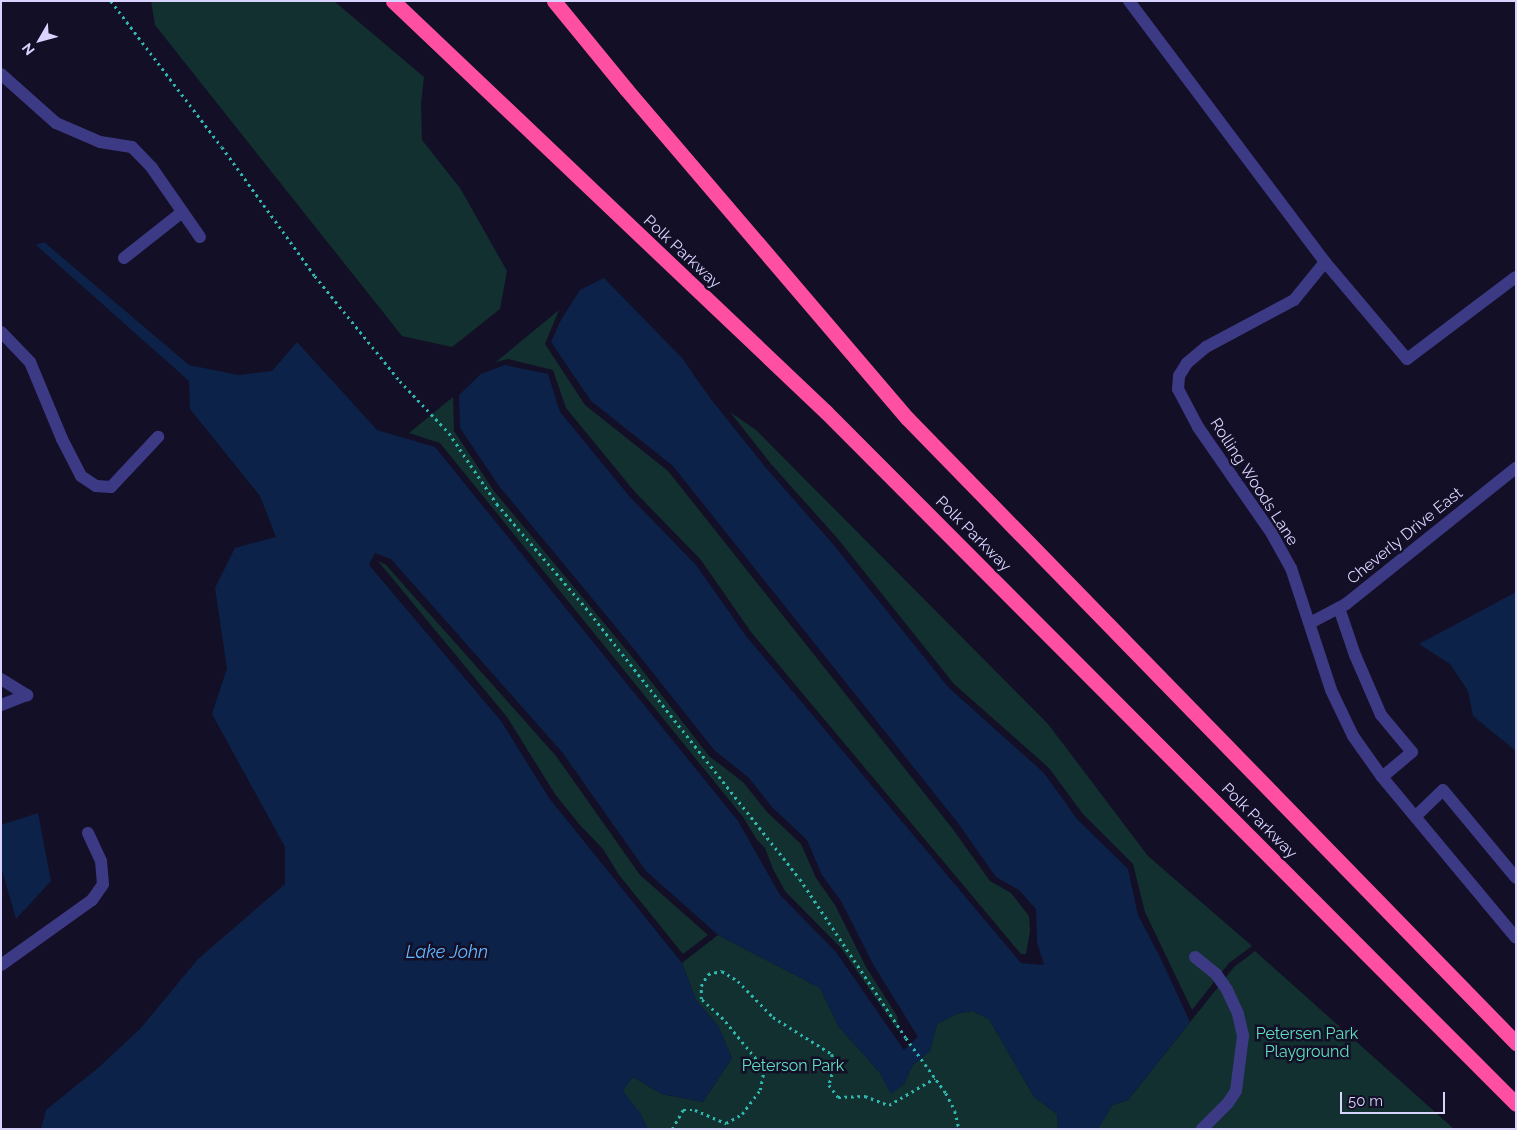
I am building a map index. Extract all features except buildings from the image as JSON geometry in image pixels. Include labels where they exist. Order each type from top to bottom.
[{"type":"highway","name":"Polk Parkway","points":[[393,1],[826,412],[1516,1104]]},
{"type":"highway","name":"Polk Parkway","points":[[554,1],[632,96],[907,418],[1516,1042]]},
{"type":"street","points":[[1129,1],[1325,262],[1407,358],[1516,277]]},
{"type":"street","points":[[1,74],[56,123],[100,142],[132,147],[152,168],[181,213],[200,237]]},
{"type":"street","points":[[124,258],[181,213]]},
{"type":"street","name":"Rolling Woods Lane","points":[[1325,262],[1294,300],[1206,347],[1193,358],[1179,376],[1178,389],[1198,427],[1272,534],[1291,568],[1310,622],[1321,662],[1353,736],[1382,777],[1516,938]]},
{"type":"street","points":[[1,332],[30,362],[62,439],[81,476],[96,486],[111,487],[158,437]]},
{"type":"street","name":"Cheverly Drive East","points":[[1310,622],[1339,608],[1516,468]]},
{"type":"street","points":[[1339,608],[1355,655],[1382,715],[1412,752],[1382,777]]},
{"type":"street","points":[[1,679],[27,695],[1,704]]},
{"type":"street","points":[[1416,816],[1443,790],[1516,878]]},
{"type":"street","points":[[1,964],[70,917],[92,900],[98,892],[103,884],[102,861],[88,833]]},
{"type":"street","points":[[1195,957],[1216,974],[1227,990],[1238,1014],[1243,1036],[1236,1090],[1228,1104],[1202,1129]]},
{"type":"path","points":[[111,1],[222,147],[315,276],[400,381],[449,433],[497,504],[586,608],[751,814],[811,895],[906,1038],[926,1064],[955,1111],[959,1129]]},
{"type":"path","points":[[672,1129],[683,1110],[695,1110],[726,1123],[742,1114],[760,1090],[764,1069],[723,1019],[701,1000],[701,986],[708,974],[722,971],[738,981],[773,1017],[832,1054],[834,1068],[830,1085],[838,1097],[865,1096],[889,1105],[935,1078]]},
{"type":"green space","points":[[151,1],[334,1],[424,77],[421,104],[422,140],[460,188],[507,271],[500,309],[452,347],[402,336],[155,25]]},
{"type":"green space","points":[[559,310],[545,344],[585,405],[668,471],[952,828],[990,881],[1011,893],[1029,916],[1030,931],[1026,954],[1021,954],[751,632],[701,560],[635,492],[566,408],[553,370],[508,359],[496,362]]},
{"type":"green space","points":[[453,397],[454,431],[494,491],[629,653],[709,756],[743,782],[767,812],[801,844],[816,878],[835,905],[866,967],[897,1016],[899,1032],[841,948],[785,891],[773,869],[765,848],[757,840],[743,817],[440,443],[409,433]]},
{"type":"green space","points":[[730,412],[756,430],[1048,724],[1148,856],[1252,946],[1229,963],[1192,1010],[1145,912],[1133,864],[1083,814],[1049,768],[954,684],[838,539],[771,464]]},
{"type":"green space","points":[[378,561],[386,565],[556,756],[640,875],[708,935],[683,954],[619,875],[603,849],[579,824],[555,794],[507,717]]},
{"type":"green space","name":"Peterson Park","points":[[718,935],[820,988],[839,1027],[880,1073],[891,1093],[904,1084],[913,1065],[930,1051],[937,1024],[956,1014],[972,1011],[989,1019],[1034,1097],[1057,1114],[1058,1129],[648,1129],[640,1113],[622,1091],[633,1077],[662,1094],[703,1102],[732,1058],[718,1026],[696,1000],[682,963]]},
{"type":"green space","name":"Petersen Park Playground","points":[[1255,951],[1454,1129],[1098,1129],[1112,1105],[1128,1100],[1234,967]]},
{"type":"water","name":"Lake John","points":[[44,242],[189,365],[238,375],[272,371],[297,342],[377,430],[435,447],[738,821],[780,895],[836,952],[904,1050],[918,1037],[873,964],[841,901],[822,875],[807,840],[772,807],[748,777],[715,751],[634,649],[499,486],[460,428],[459,395],[481,374],[505,365],[548,374],[560,412],[630,497],[696,565],[746,636],[1021,963],[1044,965],[1037,942],[1036,909],[1019,890],[996,877],[958,823],[673,466],[591,401],[551,342],[561,320],[580,290],[604,278],[682,358],[710,398],[766,468],[832,543],[949,688],[1044,773],[1077,819],[1128,869],[1138,915],[1190,1022],[1128,1100],[1112,1105],[1098,1129],[1058,1129],[1057,1114],[1034,1097],[989,1019],[972,1011],[956,1014],[937,1024],[930,1051],[913,1065],[904,1084],[891,1094],[880,1073],[839,1027],[820,988],[718,935],[646,871],[562,752],[391,559],[375,553],[369,565],[501,721],[549,798],[682,963],[696,1000],[718,1026],[732,1058],[703,1102],[662,1094],[633,1077],[623,1091],[640,1113],[648,1129],[41,1129],[46,1110],[98,1068],[140,1029],[198,959],[285,884],[285,847],[212,714],[227,668],[215,588],[235,548],[276,537],[260,496],[190,409],[189,381],[36,245]]},
{"type":"water","points":[[1516,592],[1516,751],[1473,716],[1468,691],[1450,664],[1419,644]]},
{"type":"water","points":[[38,813],[51,881],[16,919],[1,867],[1,825]]}]
